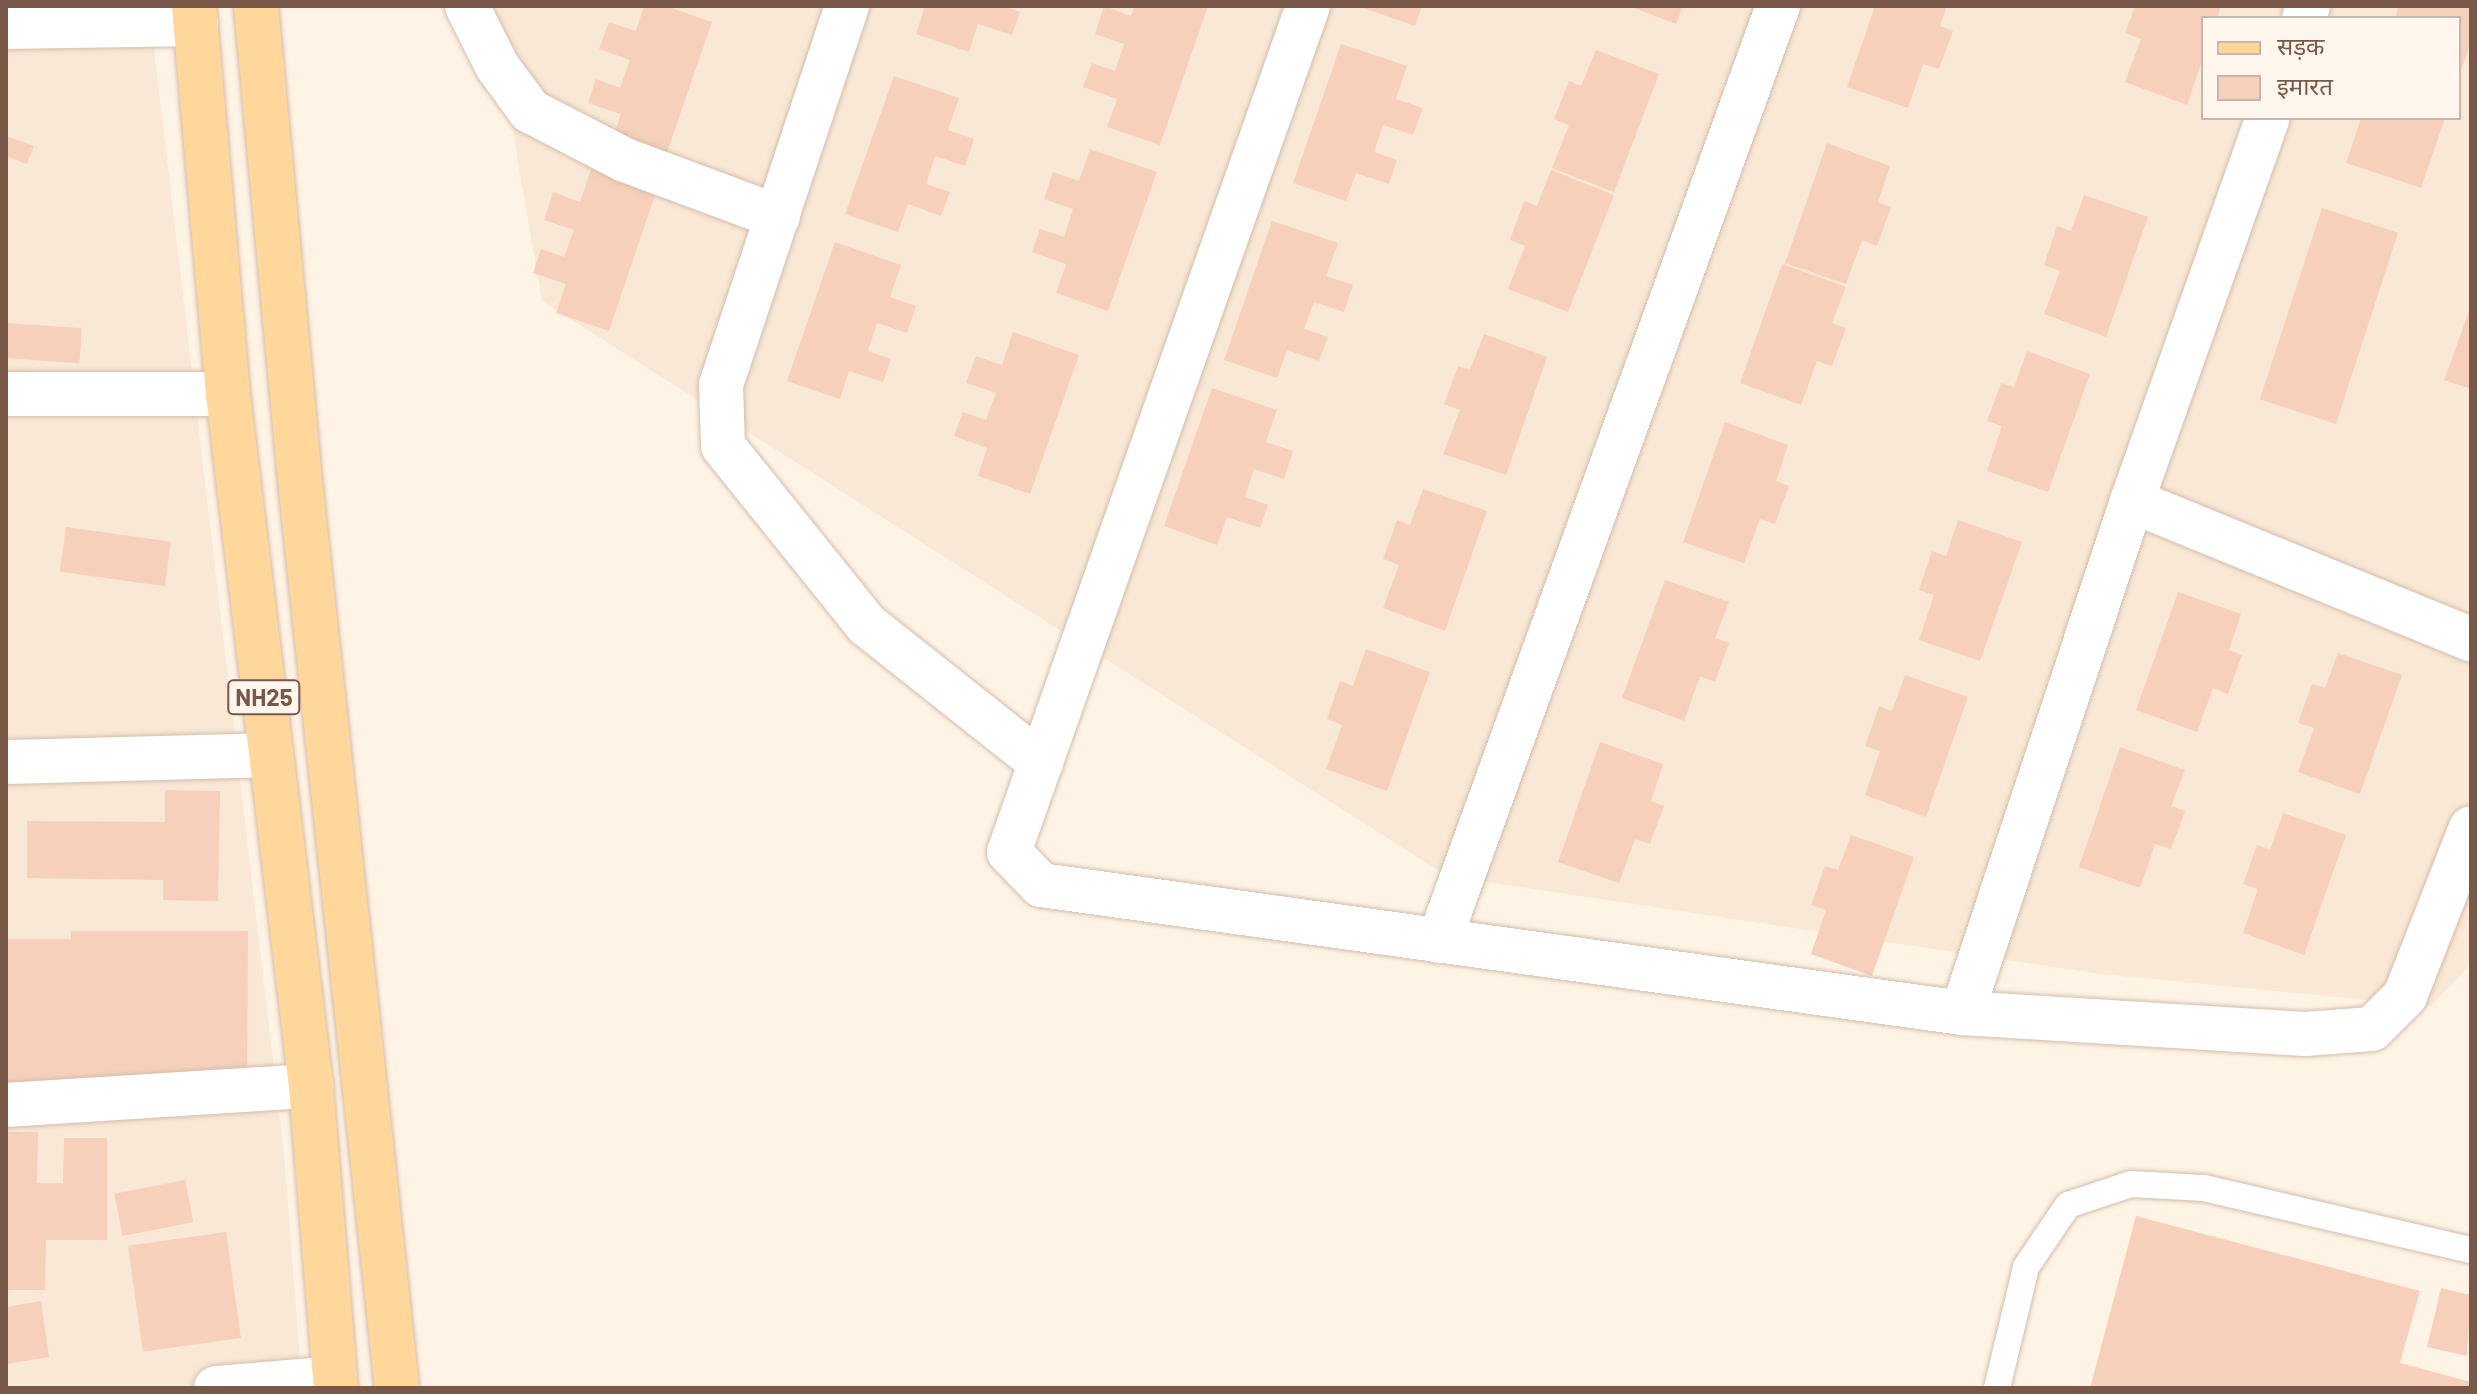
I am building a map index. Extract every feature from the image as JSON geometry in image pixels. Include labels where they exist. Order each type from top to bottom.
[{"type":"main road","name":"NH25","points":[[256,6],[301,490],[397,1388]]},
{"type":"main road","name":"NH25","points":[[195,15],[228,394],[311,1086],[336,1383]]},
{"type":"street","points":[[467,6],[497,66],[530,111],[625,160],[778,217]]},
{"type":"street","points":[[847,6],[721,385],[723,446],[867,625],[1041,763]]},
{"type":"street","points":[[1308,6],[1009,852],[1041,885],[1962,1013],[2305,1034],[2372,1029],[2405,996],[2471,828]]},
{"type":"street","points":[[1439,941],[1778,6]]},
{"type":"street","points":[[6,27],[195,15]]},
{"type":"street","points":[[1962,1013],[2132,501],[2267,120]]},
{"type":"street","points":[[6,394],[228,394]]},
{"type":"street","points":[[2132,501],[2471,639]]},
{"type":"street","points":[[6,762],[271,755]]},
{"type":"street","points":[[6,1105],[311,1086]]},
{"type":"street","points":[[216,1388],[336,1383]]},
{"type":"lane","points":[[1997,1388],[2026,1267],[2068,1205],[2131,1184],[2204,1188],[2471,1250]]},
{"type":"shaded area","points":[[6,6],[149,6],[284,1154],[302,1388],[6,1388]]},
{"type":"shaded area","points":[[491,6],[2471,6],[2471,964],[2431,1006],[2100,974],[1447,876],[542,301]]},
{"type":"building","points":[[644,6],[666,6],[712,22],[664,161],[611,143],[621,114],[588,103],[596,79],[620,88],[630,60],[599,49],[609,22],[636,31]]},
{"type":"building","points":[[925,6],[1003,6],[1020,12],[1012,35],[978,24],[969,52],[916,34]]},
{"type":"building","points":[[1104,6],[1131,16],[1135,6],[1208,6],[1160,145],[1107,127],[1117,99],[1083,87],[1092,63],[1115,71],[1124,44],[1095,34]]},
{"type":"building","points":[[1358,6],[1422,6],[1415,26]]},
{"type":"building","points":[[1629,6],[1683,6],[1676,24]]},
{"type":"building","points":[[1875,6],[1947,6],[1940,26],[1953,31],[1939,69],[1923,64],[1908,108],[1847,87]]},
{"type":"building","points":[[2135,6],[2221,6],[2218,16],[2201,16],[2201,64],[2187,105],[2125,82],[2141,39],[2125,33]]},
{"type":"building","points":[[2399,6],[2471,6],[2471,41],[2461,71],[2461,16],[2396,16]]},
{"type":"building","points":[[1341,44],[1407,66],[1396,99],[1423,108],[1413,135],[1383,125],[1374,152],[1397,160],[1389,184],[1356,173],[1346,201],[1293,183]]},
{"type":"building","points":[[1596,50],[1659,74],[1614,192],[1552,168],[1569,125],[1554,119],[1569,81],[1581,86]]},
{"type":"building","points":[[894,76],[959,98],[948,130],[974,139],[965,166],[935,156],[926,184],[950,192],[941,216],[908,204],[898,232],[845,214]]},
{"type":"building","points":[[2360,120],[2444,120],[2421,188],[2346,163]]},
{"type":"building","points":[[6,136],[34,146],[27,164],[6,156]]},
{"type":"building","points":[[1827,143],[1890,166],[1878,202],[1891,207],[1877,246],[1862,240],[1846,284],[1785,263]]},
{"type":"building","points":[[1090,149],[1157,172],[1108,311],[1056,293],[1066,264],[1032,252],[1040,229],[1064,237],[1073,209],[1044,199],[1053,172],[1079,181]]},
{"type":"building","points":[[591,169],[656,192],[609,331],[556,313],[566,284],[533,273],[541,249],[564,257],[574,230],[544,220],[553,192],[580,202]]},
{"type":"building","points":[[1551,170],[1614,195],[1568,312],[1508,289],[1525,246],[1510,240],[1524,201],[1537,206]]},
{"type":"building","points":[[2084,195],[2148,217],[2106,337],[2044,314],[2060,271],[2044,265],[2057,226],[2071,231]]},
{"type":"building","points":[[2322,208],[2398,233],[2336,424],[2260,399]]},
{"type":"building","points":[[1272,221],[1338,243],[1326,276],[1353,285],[1344,312],[1314,302],[1304,329],[1328,337],[1319,361],[1287,350],[1277,378],[1224,360]]},
{"type":"building","points":[[835,242],[901,265],[890,297],[916,306],[907,333],[877,323],[868,351],[891,359],[883,382],[849,371],[840,399],[787,381]]},
{"type":"building","points":[[1782,264],[1846,287],[1832,323],[1846,328],[1832,366],[1817,361],[1801,405],[1740,383]]},
{"type":"building","points":[[2471,306],[2471,389],[2444,380]]},
{"type":"building","points":[[6,323],[82,328],[79,363],[6,358]]},
{"type":"building","points":[[1013,332],[1079,355],[1030,494],[978,476],[987,448],[954,436],[963,412],[986,420],[996,393],[966,383],[976,356],[1002,365]]},
{"type":"building","points":[[1484,334],[1547,357],[1506,475],[1443,454],[1460,410],[1444,404],[1458,366],[1470,370]]},
{"type":"building","points":[[2027,351],[2090,374],[2048,492],[1987,471],[2002,426],[1987,421],[2001,383],[2014,387]]},
{"type":"building","points":[[1212,388],[1277,410],[1266,442],[1293,451],[1284,479],[1254,469],[1245,497],[1268,505],[1260,528],[1227,517],[1217,545],[1164,526]]},
{"type":"building","points":[[1725,422],[1788,445],[1776,481],[1789,486],[1775,524],[1760,519],[1744,563],[1683,542]]},
{"type":"building","points":[[1423,489],[1487,511],[1445,631],[1383,608],[1399,565],[1383,559],[1397,520],[1410,525]]},
{"type":"building","points":[[1958,520],[2022,542],[1980,661],[1919,640],[1934,595],[1919,590],[1932,551],[1946,556]]},
{"type":"building","points":[[66,527],[171,542],[165,586],[60,572]]},
{"type":"building","points":[[1665,580],[1729,602],[1715,638],[1729,643],[1715,682],[1700,676],[1684,721],[1622,698]]},
{"type":"building","points":[[2178,592],[2241,614],[2229,650],[2242,655],[2228,694],[2213,688],[2197,732],[2136,710]]},
{"type":"building","points":[[1366,649],[1430,672],[1387,791],[1326,769],[1342,725],[1327,719],[1340,681],[1353,686]]},
{"type":"building","points":[[2338,653],[2402,675],[2360,794],[2298,772],[2314,728],[2298,723],[2312,684],[2325,688]]},
{"type":"building","points":[[1905,675],[1968,697],[1926,817],[1865,795],[1880,751],[1865,746],[1879,706],[1892,711]]},
{"type":"building","points":[[1600,742],[1663,764],[1651,801],[1664,806],[1650,844],[1635,839],[1619,883],[1558,862]]},
{"type":"building","points":[[2120,747],[2185,770],[2171,806],[2185,811],[2171,849],[2155,844],[2140,888],[2079,867]]},
{"type":"building","points":[[165,790],[220,791],[218,901],[163,900],[163,880],[27,878],[27,821],[165,822]]},
{"type":"building","points":[[2283,813],[2346,835],[2304,955],[2243,933],[2258,889],[2243,884],[2257,845],[2270,850]]},
{"type":"building","points":[[1851,835],[1914,857],[1872,976],[1811,954],[1826,910],[1811,905],[1825,866],[1838,870]]},
{"type":"building","points":[[71,931],[248,931],[247,1083],[6,1083],[6,939],[71,939]]},
{"type":"building","points":[[6,1132],[38,1132],[37,1183],[63,1183],[64,1138],[107,1138],[107,1240],[46,1240],[45,1290],[6,1290]]},
{"type":"building","points":[[185,1180],[193,1222],[123,1236],[114,1194]]},
{"type":"building","points":[[2136,1216],[2420,1291],[2400,1363],[2471,1382],[2471,1388],[2090,1388]]},
{"type":"building","points":[[226,1232],[241,1338],[143,1352],[128,1246]]},
{"type":"building","points":[[2441,1288],[2471,1295],[2467,1356],[2427,1347]]},
{"type":"building","points":[[41,1301],[49,1357],[6,1364],[6,1307]]}]
